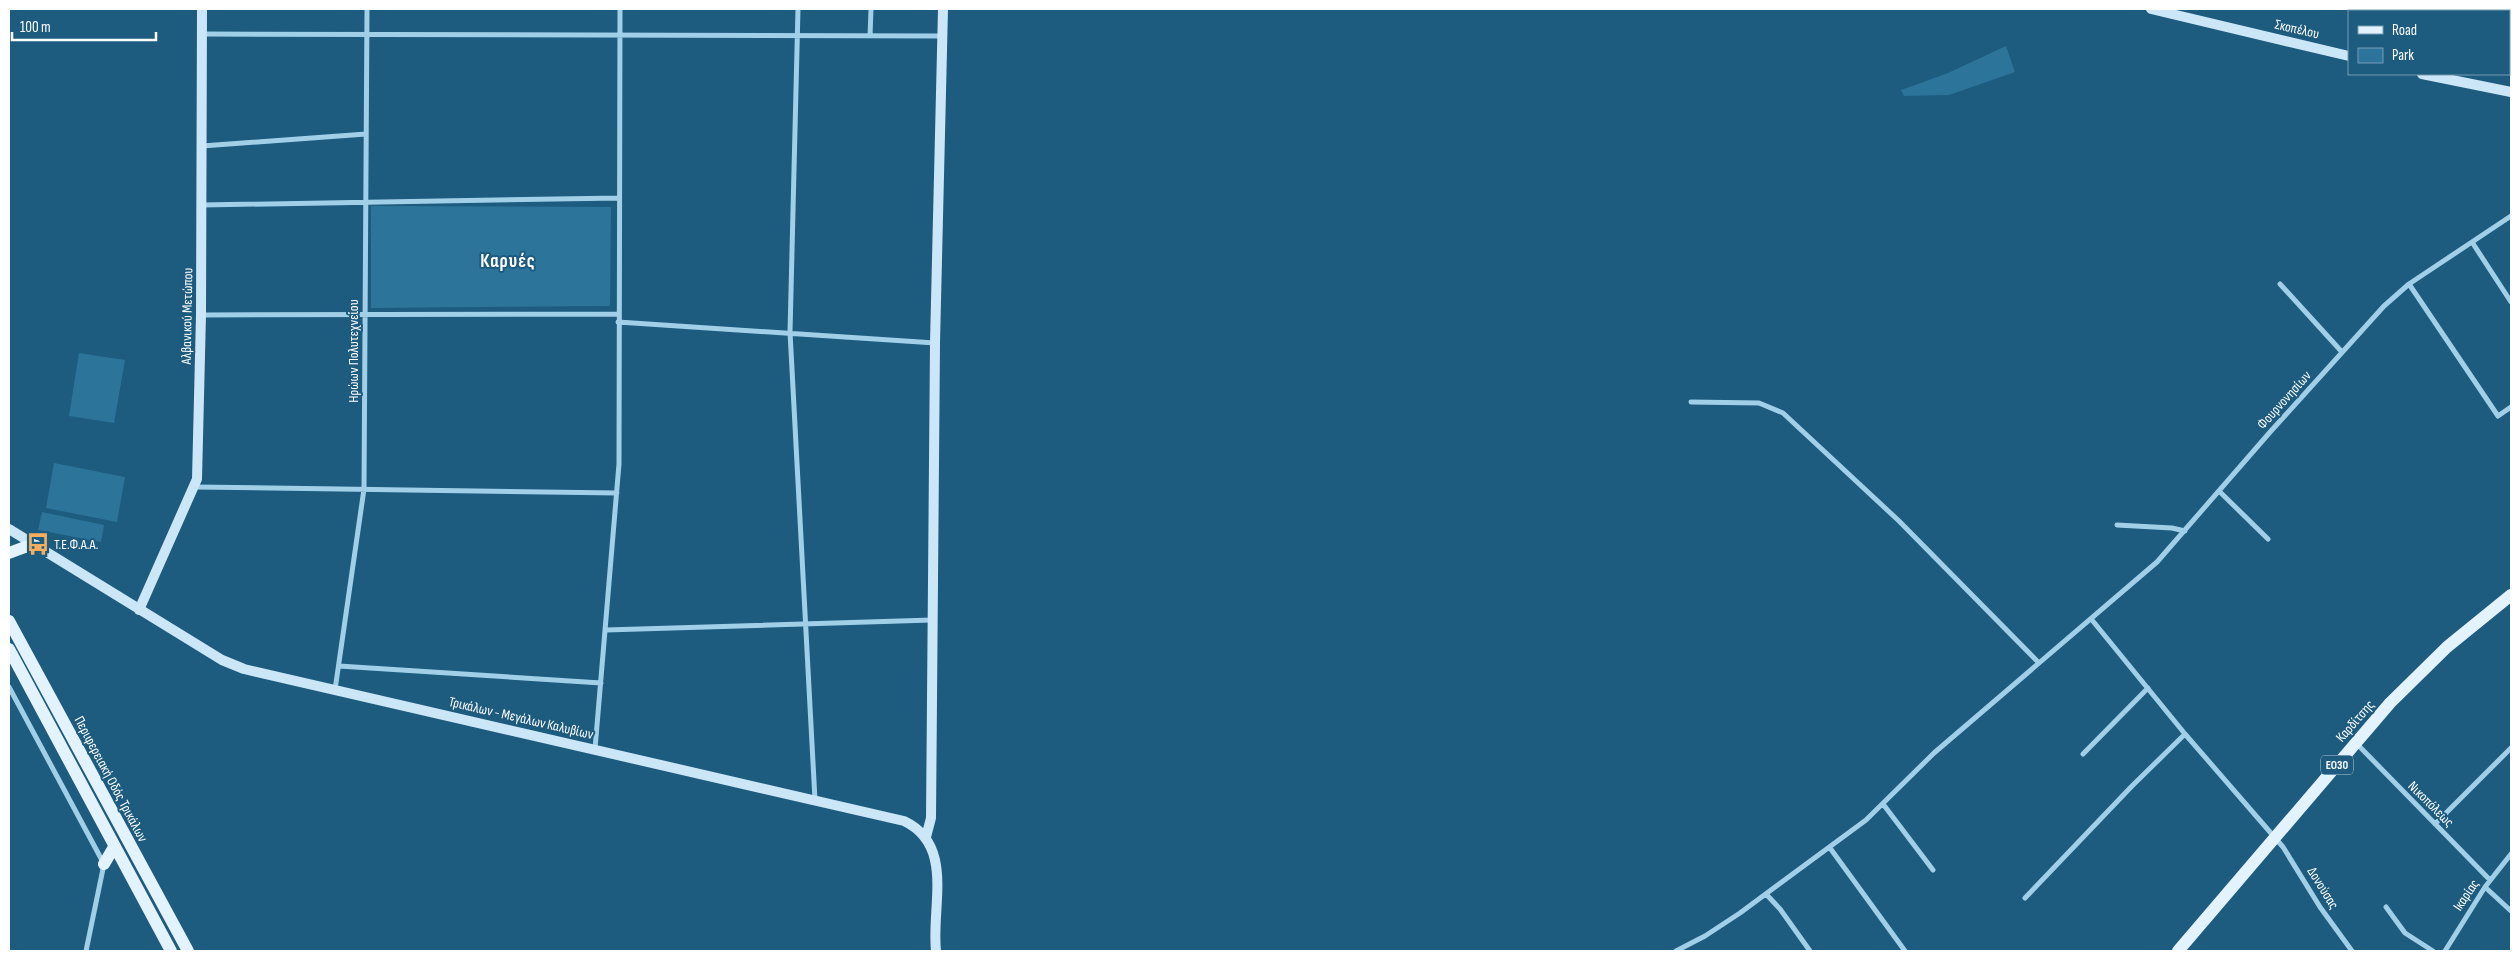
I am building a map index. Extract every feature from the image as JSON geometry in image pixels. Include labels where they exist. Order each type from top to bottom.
[{"type":"main road","points":[[9,553],[25,547],[36,546]]},
{"type":"main road","name":"Καρδίτσης","points":[[2178,951],[2274,838],[2422,671],[2474,623],[2509,600]]},
{"type":"main road","name":"Περιφερειακή Οδός Τρικάλων","points":[[9,621],[188,951]]},
{"type":"main road","name":"Περιφερειακή Οδός Τρικάλων","points":[[9,649],[170,951]]},
{"type":"main road","points":[[104,864],[114,847]]},
{"type":"street","name":"Αλβανικού Μετώπου","points":[[139,610],[195,487],[198,464],[202,204],[202,9]]},
{"type":"street","name":"Ηρώων Πολυτεχνείου","points":[[335,690],[364,489],[367,9]]},
{"type":"street","points":[[595,749],[617,493],[620,9]]},
{"type":"street","points":[[798,9],[790,332],[815,800]]},
{"type":"street","points":[[870,36],[871,9]]},
{"type":"street","points":[[936,951],[937,876],[932,848],[926,837],[931,818],[935,343],[943,9]]},
{"type":"street","name":"Σκοπέλου","points":[[2151,9],[2348,56]]},
{"type":"street","points":[[202,34],[942,36]]},
{"type":"street","points":[[2427,75],[2511,92]]},
{"type":"street","points":[[202,146],[366,134]]},
{"type":"street","points":[[202,204],[619,198]]},
{"type":"street","name":"Φουρνονησίων","points":[[1676,951],[1705,936],[1850,834],[1934,753],[2138,581],[2185,531],[2384,306],[2409,284],[2511,216]]},
{"type":"street","points":[[2472,242],[2511,302]]},
{"type":"street","points":[[2280,284],[2342,352]]},
{"type":"street","points":[[2409,284],[2498,416],[2511,407]]},
{"type":"street","points":[[201,315],[618,314]]},
{"type":"street","points":[[618,322],[935,343]]},
{"type":"street","points":[[1691,402],[1759,403],[1783,413],[1899,521],[2039,663]]},
{"type":"street","points":[[195,487],[617,493]]},
{"type":"street","points":[[2219,491],[2268,539]]},
{"type":"street","name":"Τρικάλων - Μεγάλων Καλυβίων","points":[[9,521],[22,536]]},
{"type":"street","points":[[2117,524],[2172,528],[2185,531]]},
{"type":"street","name":"Τρικάλων - Μεγάλων Καλυβίων","points":[[9,529],[139,610],[236,666],[904,821],[921,830],[926,837]]},
{"type":"street","points":[[606,630],[932,620]]},
{"type":"street","name":"Δονούσας","points":[[2092,620],[2185,734],[2292,860],[2320,907],[2352,951]]},
{"type":"street","points":[[339,666],[602,683]]},
{"type":"street","points":[[9,687],[104,864],[86,951]]},
{"type":"street","points":[[2083,754],[2148,688]]},
{"type":"street","points":[[2025,898],[2132,786],[2185,734]]},
{"type":"street","name":"Νικοπόλεως","points":[[2356,744],[2490,880]]},
{"type":"street","points":[[2435,824],[2511,748]]},
{"type":"street","points":[[1883,804],[1933,870]]},
{"type":"street","points":[[1830,848],[1905,951]]},
{"type":"street","name":"Ικαρίας","points":[[2445,951],[2485,887],[2511,854]]},
{"type":"street","points":[[2485,887],[2511,911]]},
{"type":"street","points":[[1766,894],[1780,908],[1810,951]]},
{"type":"street","points":[[2386,907],[2405,933],[2422,946],[2433,951]]},
{"type":"green space","points":[[2006,46],[2015,72],[1949,95],[1904,96],[1901,90],[1948,73]]},
{"type":"green space","points":[[371,206],[611,207],[610,306],[371,308]]},
{"type":"green space","points":[[79,353],[125,360],[114,423],[69,416]]},
{"type":"green space","points":[[54,463],[125,477],[117,522],[46,508]]},
{"type":"green space","points":[[42,512],[104,525],[101,542],[38,530]]},
{"type":"waterway","points":[[2368,9],[2374,10]]},
{"type":"place","name":"Τ.Ε.Φ.Α.Α.","points":[[38,544]]},
{"type":"district","name":"Καρυές","points":[[508,261]]}]
